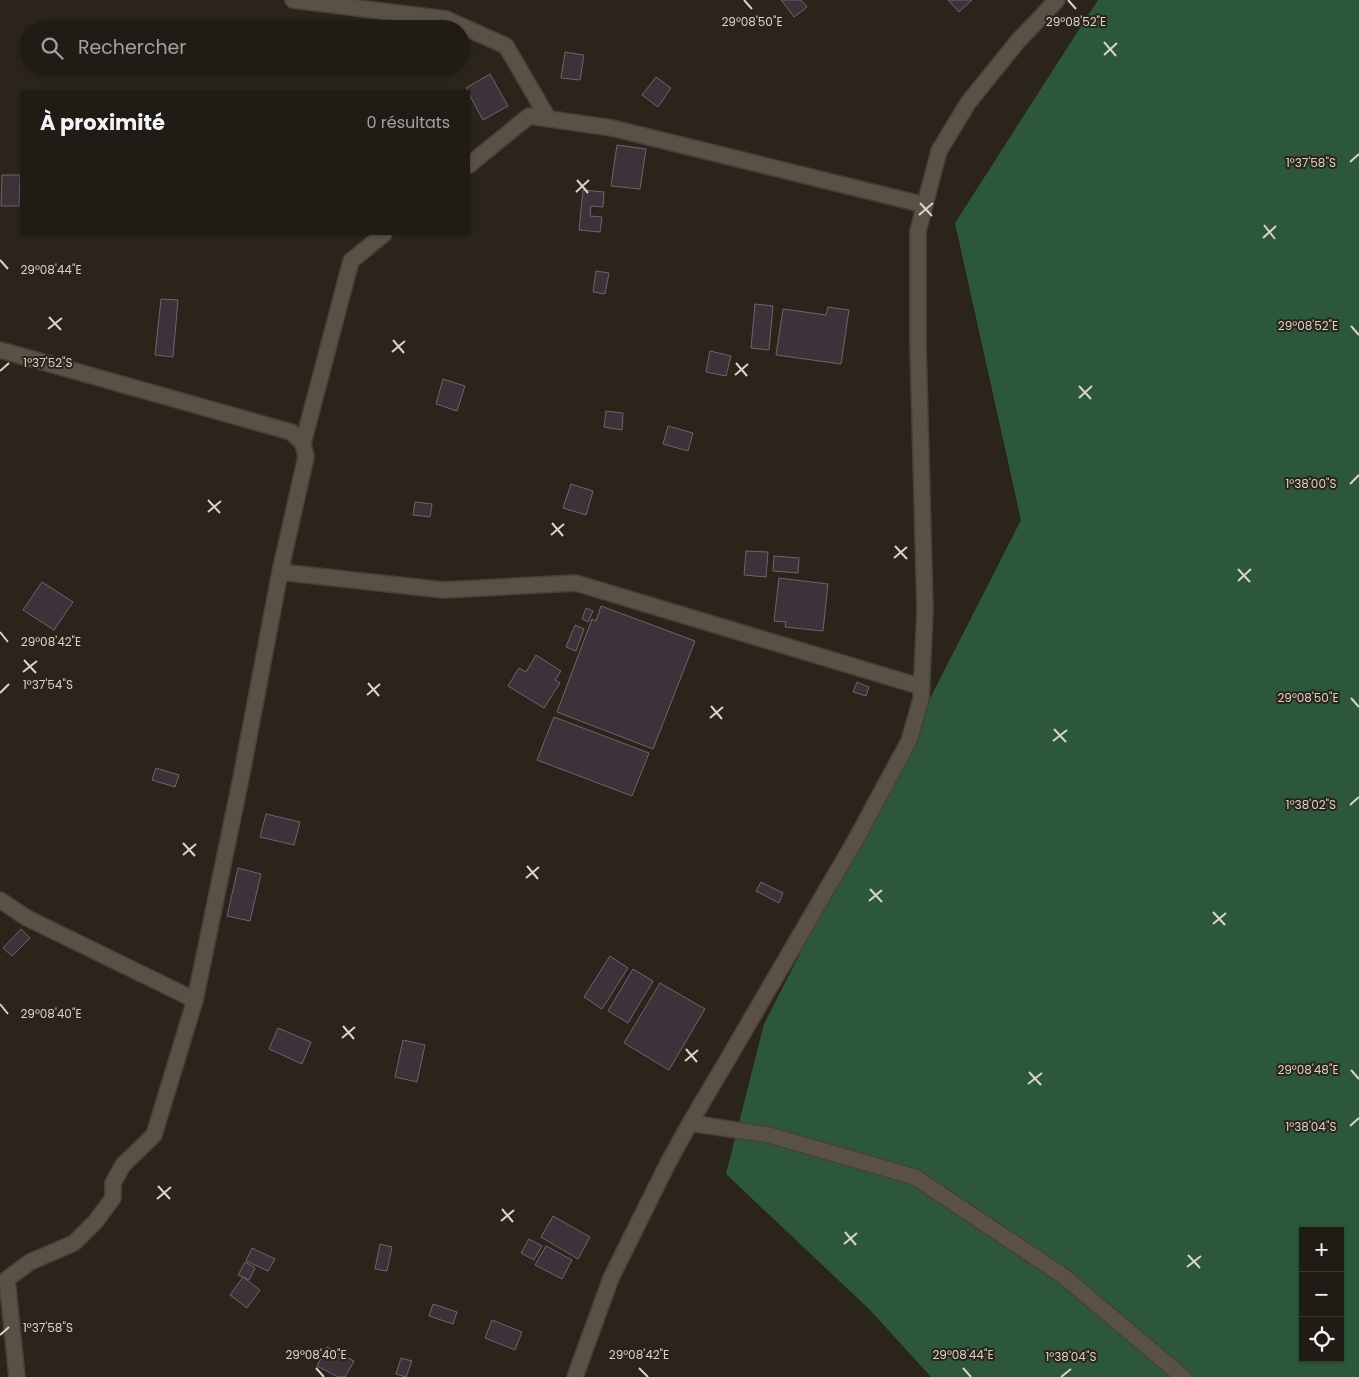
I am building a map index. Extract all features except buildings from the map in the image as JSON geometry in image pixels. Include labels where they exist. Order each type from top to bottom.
[{"type":"street","points":[[293,0],[448,20]]},
{"type":"street","points":[[575,1377],[611,1278],[667,1165],[845,858],[909,741],[921,699],[925,610],[918,344],[918,231],[939,151],[968,103],[1018,41],[1057,0]]},
{"type":"street","points":[[470,30],[506,46],[548,118]]},
{"type":"street","points":[[470,164],[529,116],[612,128],[925,205]]},
{"type":"street","points":[[17,1377],[7,1279],[30,1262],[74,1243],[96,1221],[113,1198],[113,1183],[122,1165],[154,1135],[195,1000],[241,778],[280,572],[306,457],[303,443],[351,261],[383,235]]},
{"type":"street","points":[[0,350],[291,432],[303,443]]},
{"type":"street","points":[[280,572],[443,590],[576,583],[922,687]]},
{"type":"street","points":[[0,900],[27,918],[195,1000]]},
{"type":"street","points":[[690,1123],[769,1135],[915,1177],[1062,1275],[1183,1377]]},
{"type":"green space","points":[[1098,0],[1359,0],[1359,1377],[931,1377],[870,1310],[726,1174],[764,1024],[1021,520],[955,223]]}]
